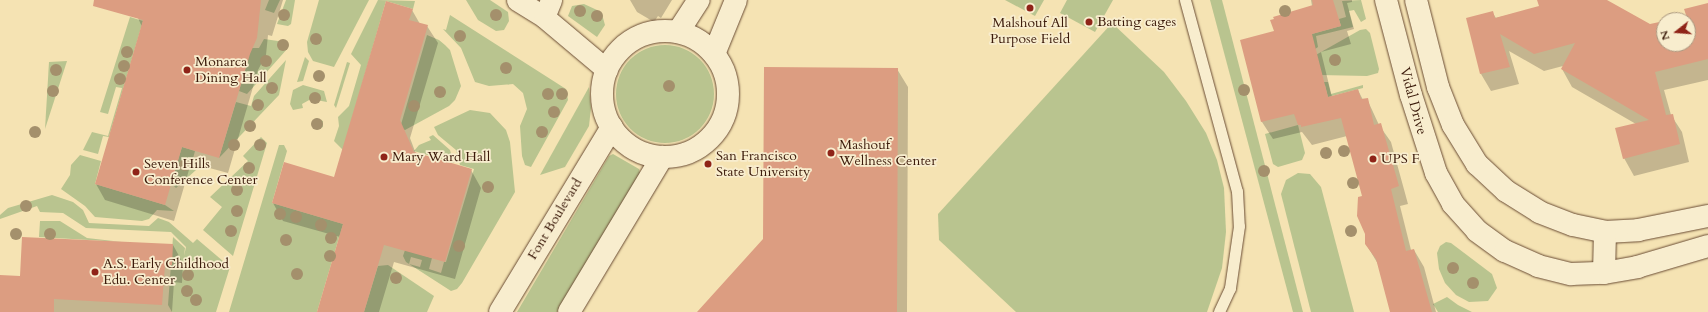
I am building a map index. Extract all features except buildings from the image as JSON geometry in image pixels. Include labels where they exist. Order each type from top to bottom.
[{"type":"street","points":[[516,0],[548,9],[607,70]]},
{"type":"street","points":[[678,32],[699,0]]},
{"type":"street","points":[[714,54],[736,0]]},
{"type":"street","name":"Vidal Drive","points":[[1386,0],[1423,139],[1436,173],[1453,204],[1477,231],[1505,251],[1538,266],[1571,274],[1604,273],[1637,267],[1708,246]]},
{"type":"street","name":"Vidal Drive","points":[[1416,0],[1438,87],[1453,125],[1477,164],[1506,191],[1539,212],[1573,225],[1605,232],[1638,230],[1708,216]]},
{"type":"street","points":[[656,31],[678,32],[698,40],[714,54],[726,78],[728,99],[717,130],[693,150],[678,156],[662,157],[633,148],[612,127],[603,105],[607,70],[618,52],[635,38],[656,31]]},
{"type":"street","points":[[1423,139],[1453,125]]},
{"type":"street","name":"Font Boulevard","points":[[500,312],[612,127]]},
{"type":"street","points":[[569,312],[662,157]]},
{"type":"street","points":[[1604,273],[1605,232]]},
{"type":"lane","points":[[1185,0],[1237,190],[1239,226],[1230,288],[1220,312]]},
{"type":"green space","points":[[269,0],[280,0],[274,13],[265,10]]},
{"type":"green space","points":[[286,0],[295,0],[291,24],[288,26],[277,24]]},
{"type":"green space","points":[[319,0],[369,0],[334,67],[313,61],[308,52],[307,42]]},
{"type":"green space","points":[[378,0],[415,1],[413,9],[386,1],[343,150],[334,141],[339,126],[338,117],[349,106],[361,65],[351,54]]},
{"type":"green space","points":[[466,0],[490,0],[508,12],[509,21],[504,30],[496,31],[478,20]]},
{"type":"green space","name":"Malshouf All Purpose Field","points":[[1005,0],[1044,0],[1035,16]]},
{"type":"green space","name":"Batting cages","points":[[1067,0],[1113,0],[1095,32],[1060,13]]},
{"type":"green space","points":[[1210,0],[1222,0],[1303,312],[1293,312]]},
{"type":"green space","points":[[1361,0],[1366,19],[1361,22],[1354,10],[1349,11],[1353,27],[1316,36],[1318,47],[1308,54],[1312,34],[1341,26],[1339,19],[1346,17],[1342,1]]},
{"type":"green space","points":[[584,4],[597,10],[603,18],[605,25],[597,37],[568,16],[572,6]]},
{"type":"green space","points":[[450,15],[566,89],[568,100],[531,167],[525,165],[522,156],[520,126],[527,109],[523,93],[513,84],[489,86],[475,82],[461,48],[443,29],[446,30]]},
{"type":"green space","points":[[130,17],[143,21],[109,137],[103,136],[98,154],[83,150],[92,132],[108,136],[122,88],[116,87],[108,114],[100,112]]},
{"type":"green space","points":[[1112,23],[1164,72],[1186,101],[1206,133],[1217,160],[1224,188],[1226,232],[1222,268],[1207,312],[1016,312],[939,240],[938,214]]},
{"type":"green space","points":[[1366,29],[1370,33],[1379,69],[1378,73],[1367,76],[1320,75],[1314,56],[1360,30]]},
{"type":"green space","points":[[427,35],[439,40],[450,50],[461,86],[455,100],[449,106],[405,130],[400,128]]},
{"type":"green space","points":[[264,39],[285,42],[288,48],[247,94],[239,91],[251,48],[259,48]]},
{"type":"green space","points":[[665,45],[684,49],[699,60],[710,75],[714,94],[710,113],[699,128],[684,139],[665,143],[646,139],[631,128],[620,113],[616,94],[620,75],[631,60],[646,49]]},
{"type":"green space","points":[[305,57],[309,61],[303,81],[297,82]]},
{"type":"green space","points":[[286,60],[279,95],[219,158],[236,102],[251,106],[254,96]]},
{"type":"green space","points":[[67,61],[45,129],[49,62]]},
{"type":"green space","points":[[347,62],[350,63],[336,108],[334,105]]},
{"type":"green space","points":[[1315,82],[1328,82],[1331,94],[1363,85],[1363,88],[1328,97],[1325,85],[1289,94]]},
{"type":"green space","points":[[303,85],[324,91],[327,102],[311,99],[302,104],[303,108],[293,110],[290,104],[293,90]]},
{"type":"green space","points":[[589,87],[591,108],[589,126],[565,167],[540,175]]},
{"type":"green space","points":[[470,110],[490,113],[506,130],[510,142],[515,192],[462,283],[457,289],[451,291],[409,264],[406,262],[403,256],[405,250],[432,258],[429,269],[441,273],[444,262],[446,262],[474,169],[460,165],[456,150],[438,135],[434,127]],"holes":[[[411,257],[422,260],[420,267],[409,264]]]},
{"type":"green space","points":[[316,118],[323,121],[323,127],[317,130],[312,124]]},
{"type":"green space","points":[[1298,125],[1305,153],[1302,160],[1278,167],[1273,164],[1265,134]]},
{"type":"green space","points":[[433,135],[450,150],[454,163],[414,151],[419,145],[431,140],[429,137]]},
{"type":"green space","points":[[261,137],[267,143],[233,256],[203,230],[222,207],[210,197],[248,161],[243,156]]},
{"type":"green space","points":[[279,145],[284,145],[287,151],[272,203],[343,224],[317,312],[229,312]]},
{"type":"green space","points":[[182,147],[195,151],[191,166],[196,170],[176,188],[171,183]]},
{"type":"green space","points":[[613,154],[639,169],[640,173],[557,312],[517,312],[609,156]]},
{"type":"green space","points":[[80,155],[101,161],[95,184],[165,205],[174,211],[157,210],[149,219],[142,221],[95,217],[85,206],[61,189],[70,175],[71,165]]},
{"type":"green space","points":[[1298,173],[1310,174],[1321,187],[1354,312],[1311,312],[1281,194],[1286,180]]},
{"type":"green space","points":[[52,195],[73,202],[83,210],[89,223],[149,226],[158,218],[169,222],[193,243],[197,239],[230,267],[216,312],[172,312],[168,305],[173,237],[185,248],[184,256],[186,247],[171,232],[86,228],[63,213],[40,212],[37,206],[0,219],[0,215],[8,208]]},
{"type":"green space","points":[[40,221],[60,221],[87,238],[122,242],[39,237]]},
{"type":"green space","points":[[1446,242],[1451,243],[1492,274],[1497,288],[1488,301],[1469,302],[1456,295],[1445,283],[1439,269],[1437,253],[1440,246]]},
{"type":"green space","points":[[388,265],[434,296],[427,312],[364,312],[378,266]]},
{"type":"green space","points":[[1447,297],[1458,305],[1472,312],[1438,312],[1433,304]]},
{"type":"place","name":"Malshouf All Purpose Field","points":[[1030,8]]},
{"type":"place","name":"Batting cages","points":[[1089,22]]},
{"type":"place","name":"Monarca Dining Hall","points":[[187,70]]},
{"type":"place","name":"Mashouf Wellness Center","points":[[831,153]]},
{"type":"place","name":"Mary Ward Hall","points":[[384,157]]},
{"type":"place","name":"UPS F","points":[[1373,159]]},
{"type":"place","name":"San Francisco State University","points":[[708,164]]},
{"type":"place","name":"Seven Hills Conference Center","points":[[136,172]]},
{"type":"place","name":"A.S. Early Childhood Edu. Center","points":[[95,272]]}]
